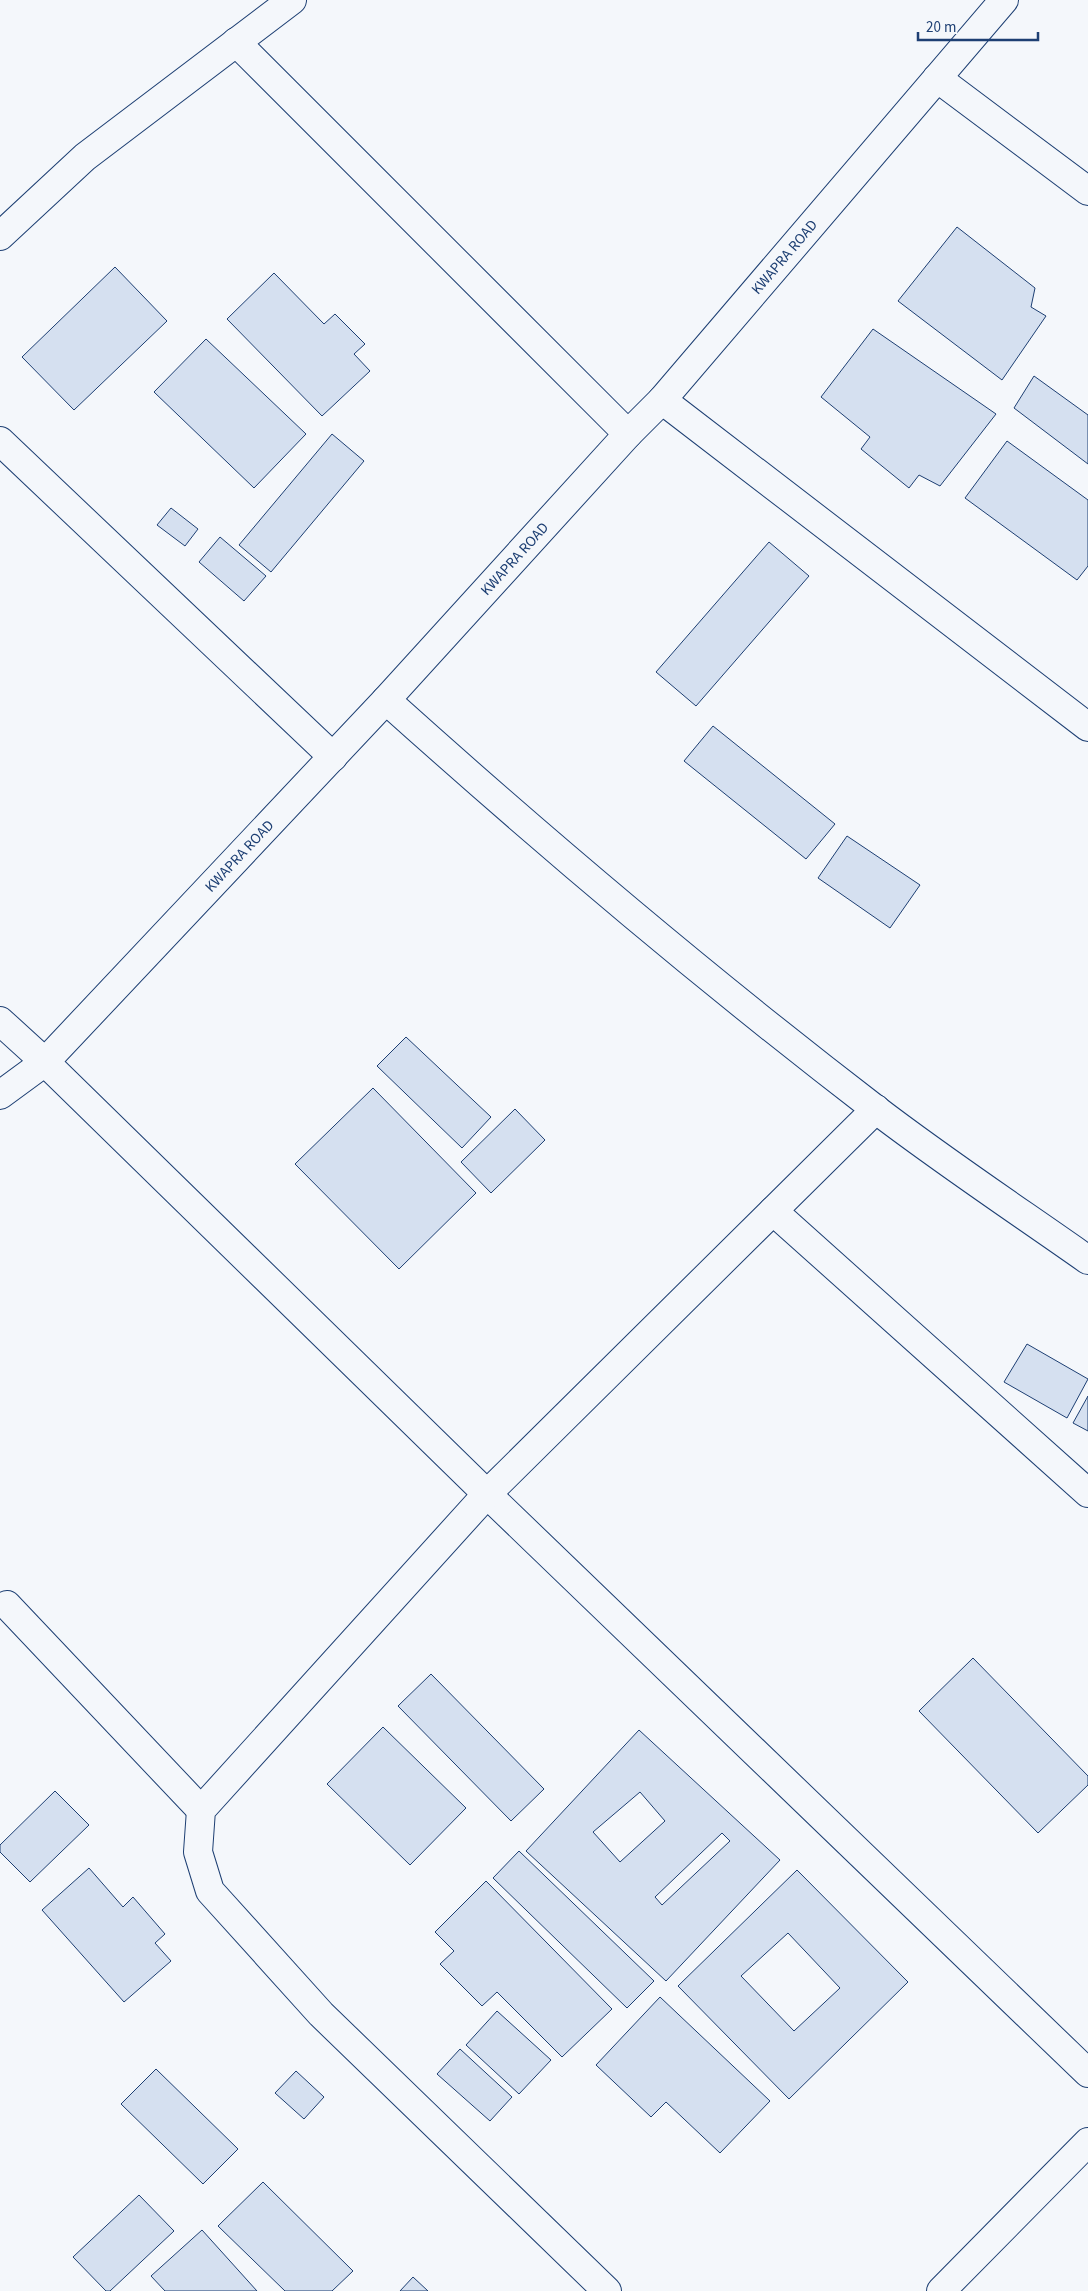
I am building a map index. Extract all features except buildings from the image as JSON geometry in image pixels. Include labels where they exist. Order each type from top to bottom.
[{"type":"street","points":[[0,236],[85,157],[292,0]]},
{"type":"street","name":"KWAPRA ROAD","points":[[0,1095],[46,1062],[333,757],[628,434],[662,400],[1004,0]]},
{"type":"street","points":[[236,42],[628,434]]},
{"type":"street","points":[[937,78],[1088,191]]},
{"type":"street","points":[[662,400],[1088,727]]},
{"type":"street","points":[[0,440],[333,757]]},
{"type":"street","points":[[386,700],[519,819],[659,936],[876,1110],[1088,1260]]},
{"type":"street","points":[[0,1021],[46,1062],[487,1494],[1088,2073]]},
{"type":"street","points":[[608,2291],[321,2014],[210,1891],[198,1852],[201,1810],[487,1494],[876,1110]]},
{"type":"street","points":[[773,1211],[1088,1494]]},
{"type":"street","points":[[7,1605],[201,1810]]},
{"type":"street","points":[[941,2291],[1088,2142]]}]
